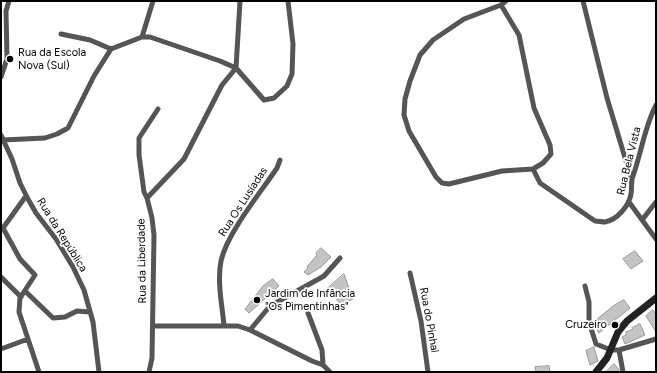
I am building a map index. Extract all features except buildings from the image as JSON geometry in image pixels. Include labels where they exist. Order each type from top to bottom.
[{"type":"street","points":[[1,76],[7,59],[6,11],[9,1]]},
{"type":"street","points":[[142,37],[153,1]]},
{"type":"street","points":[[147,198],[184,159],[222,86],[236,68],[240,1]]},
{"type":"street","points":[[2,137],[45,138],[68,128],[94,76],[111,49],[142,37],[150,38],[220,61],[236,68],[264,100],[274,98],[287,86],[292,74],[293,44],[288,1]]},
{"type":"street","points":[[501,5],[519,35],[534,108],[550,145],[551,154],[543,163],[533,169],[502,171],[448,184],[442,183],[436,177],[409,131],[404,115],[405,100],[410,81],[420,55],[432,40],[464,19],[501,5],[506,1]]},
{"type":"street","points":[[583,1],[607,98],[632,181]]},
{"type":"street","points":[[61,34],[90,40],[111,49]]},
{"type":"street","name":"Rua Bela Vista","points":[[533,169],[540,183],[595,221],[605,222],[618,215],[629,202],[632,192],[632,181],[651,116],[656,105]]},
{"type":"street","name":"Rua da Liberdade","points":[[149,372],[152,358],[154,235],[152,218],[144,192],[139,155],[139,138],[158,109]]},
{"type":"street","name":"Rua da República","points":[[2,137],[26,196],[36,213],[56,239],[73,267],[84,290],[93,322],[99,372]]},
{"type":"street","name":"Rua Os Lusíadas","points":[[224,325],[220,277],[222,260],[228,243],[238,225],[277,168],[280,160]]},
{"type":"street","points":[[26,196],[3,228],[20,259],[35,275],[21,297],[19,312],[39,372]]},
{"type":"street","points":[[629,202],[656,239]]},
{"type":"street","points":[[642,220],[656,202]]},
{"type":"street","points":[[250,330],[270,306],[324,276],[340,258]]},
{"type":"street","name":"Rua do Pinhal","points":[[410,273],[421,321],[428,372]]},
{"type":"street","points":[[1,277],[21,297]]},
{"type":"street","points":[[584,286],[589,302],[589,322],[596,344],[611,350],[619,350],[656,338]]},
{"type":"street","points":[[25,291],[53,318],[65,317],[77,311],[90,312]]},
{"type":"street","points":[[596,372],[608,358],[618,332],[622,327],[627,321],[656,298]]},
{"type":"street","points":[[308,313],[322,350],[323,365]]},
{"type":"street","points":[[153,326],[238,326],[250,330],[323,365],[330,372]]},
{"type":"street","points":[[1,349],[28,339]]},
{"type":"street","points":[[619,350],[623,372]]},
{"type":"place","name":"Rua da Escola Nova (Sul)","points":[[10,59]]},
{"type":"place","name":"Jardim de Infância \"Os Pimentinhas\"","points":[[257,300]]},
{"type":"place","name":"Cruzeiro","points":[[615,325]]}]
